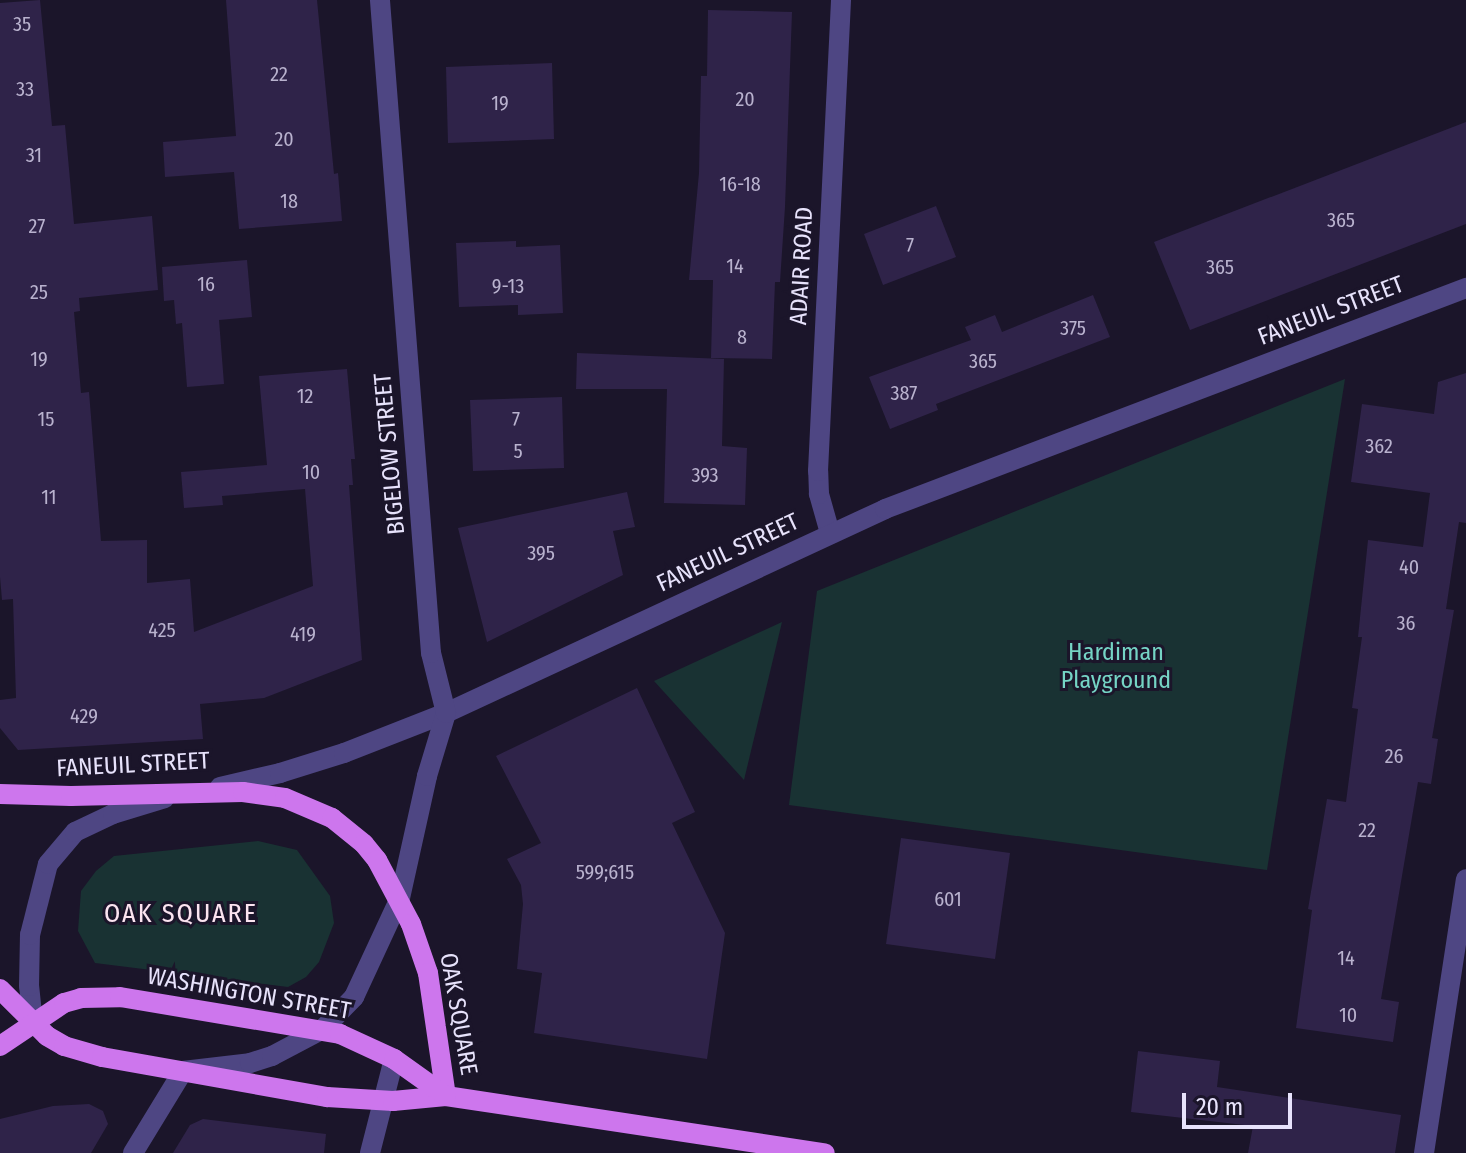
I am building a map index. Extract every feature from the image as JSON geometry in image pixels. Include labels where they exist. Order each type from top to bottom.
[{"type":"main road","name":"FANEUIL STREET","points":[[0,794],[71,796],[188,792]]},
{"type":"main road","name":"OAK SQUARE","points":[[188,792],[265,794],[320,812],[364,844],[400,898],[428,973],[446,1096]]},
{"type":"main road","name":"WASHINGTON STREET","points":[[0,989],[47,1036],[80,1052],[327,1097],[385,1101],[446,1096],[825,1153]]},
{"type":"main road","name":"WASHINGTON STREET","points":[[33,1023],[64,1003],[101,996],[323,1029],[362,1042],[394,1059],[446,1096]]},
{"type":"main road","points":[[0,1046],[33,1023]]},
{"type":"street","name":"BIGELOW STREET","points":[[380,0],[431,653],[446,713]]},
{"type":"street","name":"ADAIR ROAD","points":[[830,533],[819,494],[818,471],[841,0]]},
{"type":"street","name":"FANEUIL STREET","points":[[188,792],[280,773],[446,713],[830,533],[941,487],[1466,288]]},
{"type":"street","points":[[133,1153],[183,1071],[250,1063],[323,1029],[354,997],[400,898],[427,776],[446,713]]},
{"type":"street","name":"OAK SQUARE","points":[[33,1023],[29,986],[30,935],[41,880],[56,850],[75,832],[100,820],[188,792]]},
{"type":"street","points":[[1424,1153],[1466,879]]},
{"type":"street","points":[[370,1153],[394,1059]]},
{"type":"green space","name":"Hardiman Playground","points":[[1345,379],[1267,870],[789,805],[817,591]]},
{"type":"green space","points":[[782,622],[744,780],[654,681]]},
{"type":"green space","name":"OAK SQUARE","points":[[258,841],[297,850],[330,896],[334,923],[319,962],[306,977],[288,987],[95,963],[78,931],[81,891],[96,871],[114,856]]},
{"type":"building","points":[[40,0],[52,126],[65,125],[74,224],[152,216],[158,290],[79,298],[80,311],[74,312],[81,393],[89,392],[101,541],[147,540],[147,583],[190,579],[194,632],[313,586],[305,489],[222,496],[223,505],[184,508],[181,472],[267,465],[259,376],[347,369],[355,459],[351,459],[353,485],[349,485],[362,660],[264,698],[200,704],[203,739],[18,750],[0,728],[0,700],[16,698],[13,599],[2,600],[0,577],[0,3]]},
{"type":"building","points":[[226,0],[317,0],[334,174],[338,173],[342,221],[239,229],[234,172],[165,177],[163,142],[236,136]]},
{"type":"building","points":[[708,10],[792,12],[785,207],[780,282],[775,282],[772,359],[711,358],[713,280],[689,280],[699,173],[701,76],[707,76]]},
{"type":"building","points":[[552,63],[554,139],[448,143],[446,67]]},
{"type":"building","points":[[1466,122],[1466,224],[1190,330],[1154,242]]},
{"type":"building","points":[[936,206],[956,257],[883,285],[864,234]]},
{"type":"building","points":[[516,241],[516,247],[560,245],[563,313],[518,315],[518,305],[459,307],[456,243]]},
{"type":"building","points":[[247,260],[252,317],[219,320],[224,384],[187,387],[182,323],[176,324],[174,300],[164,301],[162,267]]},
{"type":"building","points":[[1093,295],[1110,337],[936,404],[938,410],[890,429],[869,377],[971,340],[965,327],[995,315],[1002,332]]},
{"type":"building","points":[[577,353],[724,359],[722,446],[747,448],[745,505],[664,503],[667,389],[576,389]]},
{"type":"building","points":[[1466,373],[1466,523],[1459,522],[1446,609],[1454,610],[1432,738],[1438,739],[1431,784],[1418,782],[1381,999],[1399,1002],[1393,1042],[1296,1028],[1312,910],[1308,909],[1327,799],[1346,802],[1358,709],[1352,708],[1362,637],[1358,637],[1368,540],[1423,547],[1430,493],[1351,482],[1362,404],[1434,414],[1438,382]]},
{"type":"building","points":[[562,397],[564,468],[473,471],[470,400]]},
{"type":"building","points":[[627,492],[635,527],[613,531],[623,575],[487,642],[458,528]]},
{"type":"building","points":[[637,688],[695,812],[672,823],[725,933],[707,1059],[534,1033],[542,973],[517,969],[523,904],[521,885],[507,859],[541,843],[496,756]]},
{"type":"building","points":[[901,838],[1010,853],[995,959],[886,944]]},
{"type":"building","points":[[1138,1051],[1220,1061],[1217,1087],[1401,1115],[1395,1153],[1248,1153],[1253,1126],[1131,1112]]},
{"type":"building","points":[[89,1104],[103,1111],[108,1124],[91,1153],[0,1153],[0,1119],[53,1106]]},
{"type":"building","points":[[203,1119],[326,1134],[324,1153],[173,1153],[190,1125]]},
{"type":"district","name":"OAK SQUARE","points":[[181,914]]}]
